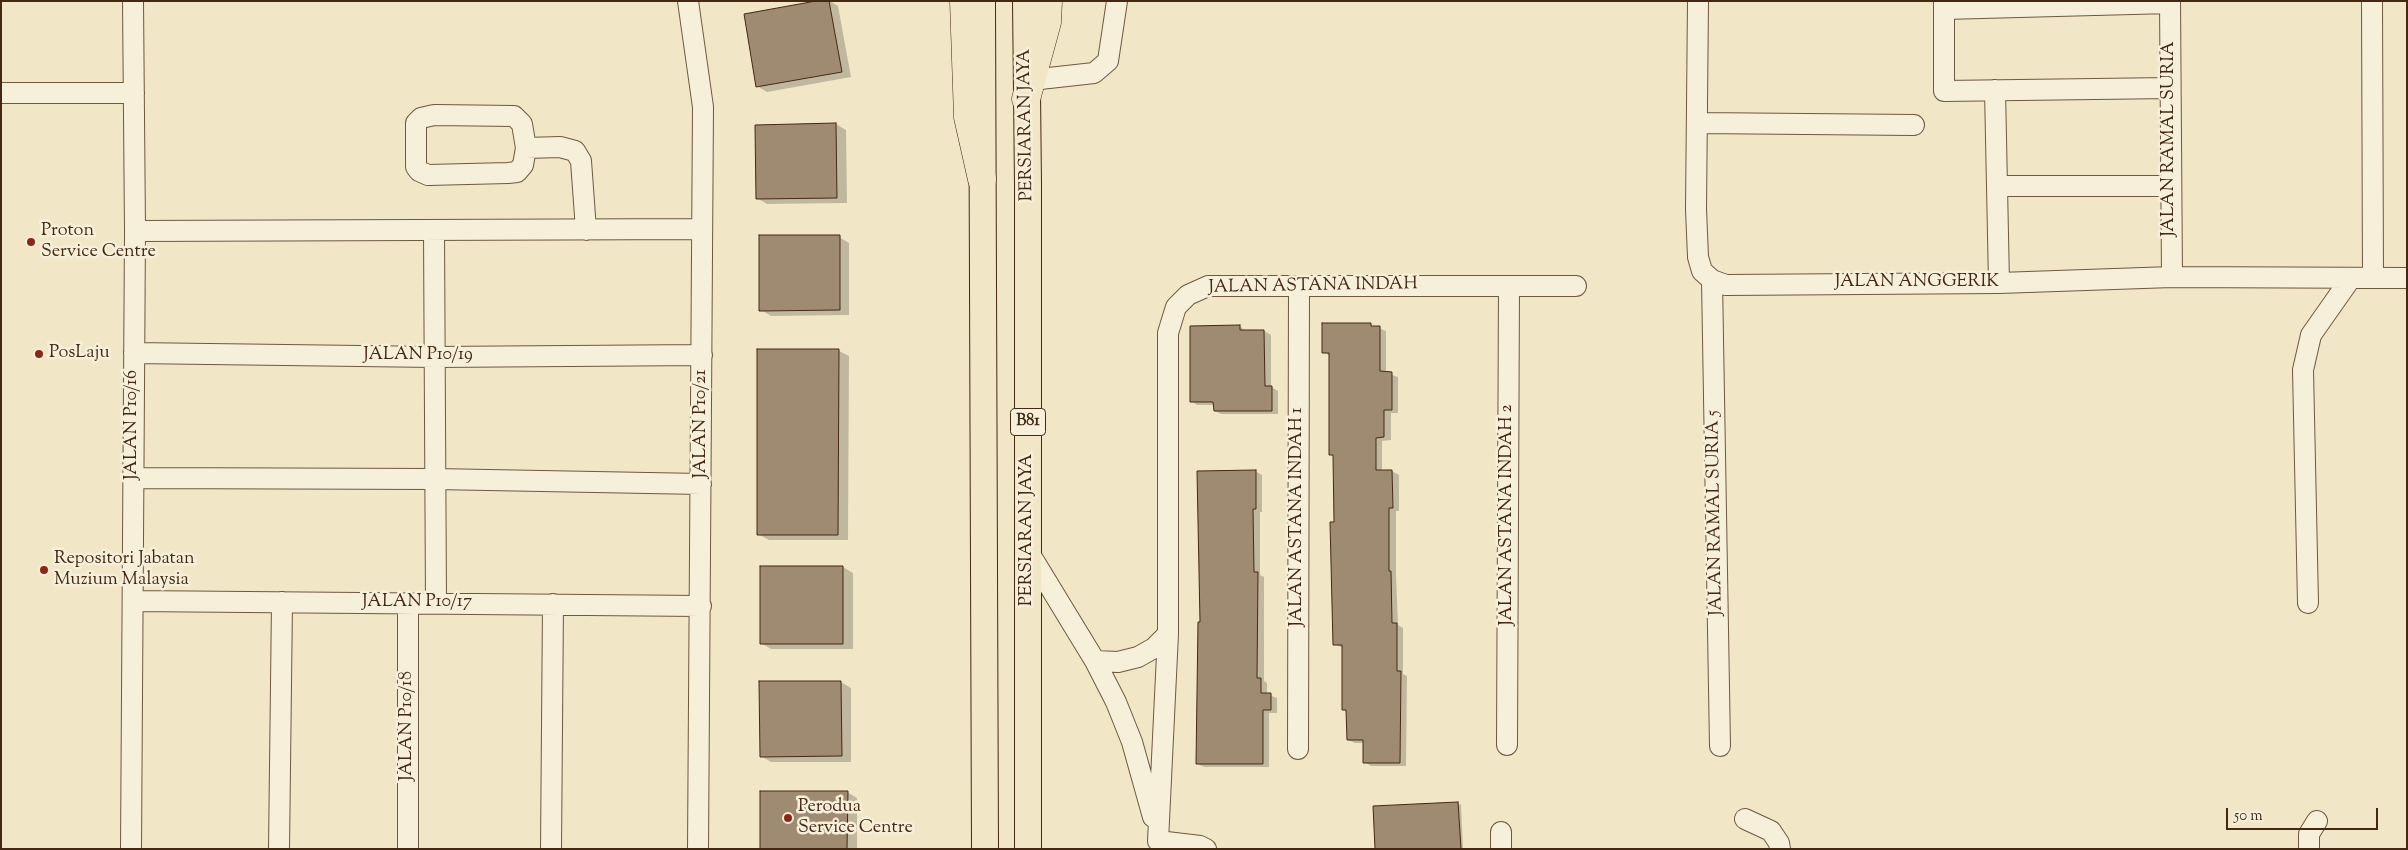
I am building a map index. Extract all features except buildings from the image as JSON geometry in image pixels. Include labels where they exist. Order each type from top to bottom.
[{"type":"highway","points":[[964,1],[968,117],[982,178]]},
{"type":"highway","points":[[1028,90],[1047,22],[1048,1]]},
{"type":"main road","name":"B81","points":[[982,1],[985,479],[983,764],[985,849]]},
{"type":"main road","name":"PERSIARAN JAYA","points":[[1026,1],[1028,90],[1028,849]]},
{"type":"main road","points":[[978,849],[983,764]]},
{"type":"street","name":"JALAN P10/16","points":[[131,849],[134,353],[133,1]]},
{"type":"street","name":"JALAN P10/21","points":[[688,1],[703,108],[698,849]]},
{"type":"street","points":[[1028,90],[1094,73],[1108,61],[1117,1]]},
{"type":"street","points":[[1698,1],[1696,209],[1698,257],[1702,271],[1712,280]]},
{"type":"street","points":[[2372,1],[2373,278]]},
{"type":"street","points":[[2170,2],[1944,5],[1944,91],[2170,88]]},
{"type":"street","name":"JALAN RAMAL SURIA","points":[[2170,2],[2172,277]]},
{"type":"street","points":[[1996,90],[1999,283]]},
{"type":"street","points":[[1,93],[134,93]]},
{"type":"street","points":[[434,114],[514,116],[522,124],[526,148],[523,165],[517,172],[428,175],[419,172],[416,167],[416,123],[421,118],[434,114]]},
{"type":"street","points":[[1698,123],[1914,125]]},
{"type":"street","points":[[526,148],[560,146],[575,151],[581,161],[586,230]]},
{"type":"street","points":[[1996,186],[2171,186]]},
{"type":"street","points":[[134,231],[434,232],[702,229]]},
{"type":"street","points":[[434,232],[436,602]]},
{"type":"street","name":"JALAN ANGGERIK","points":[[1712,280],[1726,285],[1999,283],[2172,277],[2407,278]]},
{"type":"street","points":[[2308,603],[2303,370],[2311,335],[2351,278]]},
{"type":"street","name":"JALAN RAMAL SURIA 5","points":[[1712,280],[1720,746]]},
{"type":"street","name":"JALAN ASTANA INDAH","points":[[1158,845],[1168,634],[1168,333],[1176,306],[1188,295],[1208,286],[1576,286]]},
{"type":"street","name":"JALAN ASTANA INDAH 1","points":[[1298,749],[1299,286]]},
{"type":"street","name":"JALAN ASTANA INDAH 2","points":[[1507,745],[1509,286]]},
{"type":"street","name":"JALAN P10/19","points":[[134,353],[434,357],[702,355]]},
{"type":"street","points":[[133,478],[435,479],[701,484]]},
{"type":"street","points":[[1028,551],[1095,662],[1116,702],[1132,742],[1146,788],[1158,845],[1200,846],[1206,849]]},
{"type":"street","name":"JALAN P10/17","points":[[132,600],[701,606]]},
{"type":"street","points":[[280,849],[282,602]]},
{"type":"street","name":"JALAN P10/18","points":[[408,603],[408,849]]},
{"type":"street","points":[[551,849],[553,604]]},
{"type":"street","points":[[1095,662],[1118,662],[1138,657],[1154,648],[1168,634]]},
{"type":"street","points":[[1745,819],[1771,831],[1779,843],[1780,849]]},
{"type":"street","points":[[2309,849],[2309,834],[2318,821]]},
{"type":"place","name":"Proton Service Centre","points":[[31,242]]},
{"type":"place","name":"PosLaju","points":[[39,354]]},
{"type":"place","name":"Repositori Jabatan Muzium Malaysia","points":[[44,570]]},
{"type":"place","name":"Perodua Service Centre","points":[[788,818]]}]
